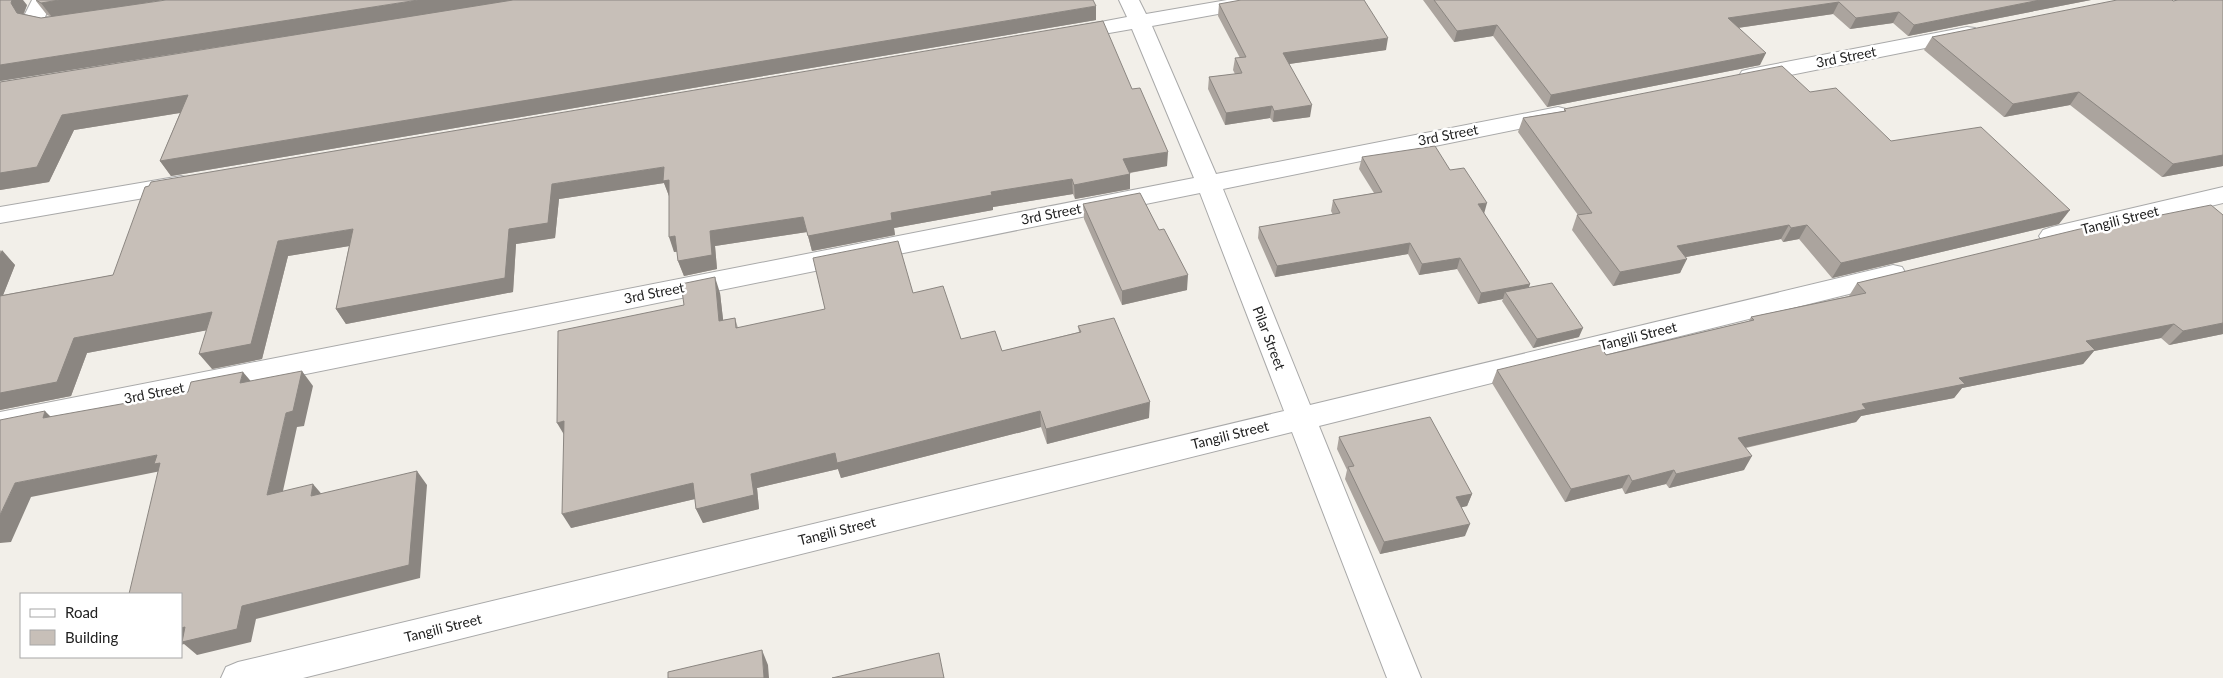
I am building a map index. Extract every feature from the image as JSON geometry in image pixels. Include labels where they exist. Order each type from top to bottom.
[{"type":"street","points":[[42,0],[34,16],[37,22],[52,25],[91,19]]},
{"type":"street","name":"Pilar Street","points":[[1129,0],[1208,183],[1404,678]]},
{"type":"street","points":[[1052,37],[1262,0]]},
{"type":"street","name":"3rd Street","points":[[1733,79],[1986,29]]},
{"type":"street","name":"3rd Street","points":[[0,424],[1578,110]]},
{"type":"street","points":[[0,215],[206,180]]},
{"type":"street","name":"Tangili Street","points":[[2029,242],[2223,195]]},
{"type":"street","name":"Tangili Street","points":[[238,678],[1300,417],[1922,268]]},
{"type":"building","points":[[0,0],[12,0],[11,3],[17,13],[41,18],[166,0],[418,0],[0,65]]},
{"type":"building","points":[[36,0],[59,0],[41,3]]},
{"type":"building","points":[[513,0],[1093,0],[1096,6],[160,161],[188,95],[62,115],[37,167],[0,173],[0,82]]},
{"type":"building","points":[[1241,0],[1364,0],[1388,38],[1283,53],[1312,105],[1274,111],[1272,106],[1226,113],[1209,77],[1242,73],[1235,58],[1246,57],[1219,4]]},
{"type":"building","points":[[1434,0],[2040,0],[1914,25],[1899,12],[1856,18],[1839,2],[1728,18],[1766,53],[1551,95],[1497,25],[1457,31]]},
{"type":"building","points":[[2117,0],[2223,0],[2223,155],[2173,164],[2079,92],[2013,104],[1932,37]]},
{"type":"building","points":[[1103,21],[1132,89],[1140,88],[1168,152],[1123,159],[1130,174],[1074,185],[1072,179],[991,192],[992,195],[891,213],[892,220],[808,236],[803,217],[710,231],[712,255],[678,261],[675,236],[669,237],[669,180],[663,181],[664,167],[552,184],[548,223],[509,229],[505,278],[336,309],[353,229],[278,241],[251,344],[199,354],[212,312],[74,338],[57,382],[0,393],[0,296],[113,275],[145,187],[149,186],[151,182]]},
{"type":"building","points":[[1782,66],[1810,92],[1836,88],[1891,141],[1981,127],[2070,210],[1841,263],[1807,225],[1791,228],[1789,225],[1677,246],[1687,259],[1620,272],[1577,215],[1592,213],[1523,118],[1566,111],[1564,109]]},
{"type":"building","points":[[1435,146],[1450,170],[1464,168],[1487,203],[1478,204],[1530,284],[1481,293],[1460,258],[1422,264],[1410,243],[1277,266],[1259,227],[1340,213],[1333,200],[1382,192],[1362,157]]},
{"type":"building","points":[[1140,193],[1159,230],[1164,229],[1188,275],[1122,291],[1083,204]]},
{"type":"building","points":[[2211,205],[2223,215],[2223,323],[2183,331],[2174,324],[2086,341],[2095,350],[1959,378],[1965,384],[1862,404],[1866,409],[1738,438],[1752,456],[1676,474],[1674,470],[1632,481],[1629,475],[1571,489],[1497,370],[1600,345],[1606,355],[1754,320],[1751,317],[1866,293],[1857,283],[2088,227],[2091,229]]},
{"type":"building","points":[[898,241],[913,293],[943,286],[961,339],[995,331],[1002,351],[1081,332],[1078,326],[1114,318],[1150,402],[1046,429],[1040,411],[837,463],[835,453],[751,474],[754,495],[696,509],[693,483],[562,514],[564,421],[557,423],[558,331],[684,305],[681,284],[715,277],[719,321],[735,318],[736,328],[825,309],[813,258]]},
{"type":"building","points":[[1552,283],[1583,328],[1537,339],[1505,292]]},
{"type":"building","points":[[302,371],[293,411],[286,413],[267,495],[313,484],[311,496],[417,471],[409,565],[242,606],[237,629],[182,642],[185,627],[182,628],[182,593],[129,593],[160,463],[154,464],[157,455],[15,483],[0,515],[0,420],[45,411],[43,418],[188,392],[191,382],[243,372],[240,383]]},
{"type":"building","points":[[1430,417],[1472,494],[1456,497],[1470,524],[1384,542],[1348,467],[1354,466],[1339,437]]},
{"type":"building","points":[[762,650],[764,678],[668,678],[668,672]]},
{"type":"building","points":[[939,653],[944,678],[832,678]]}]
